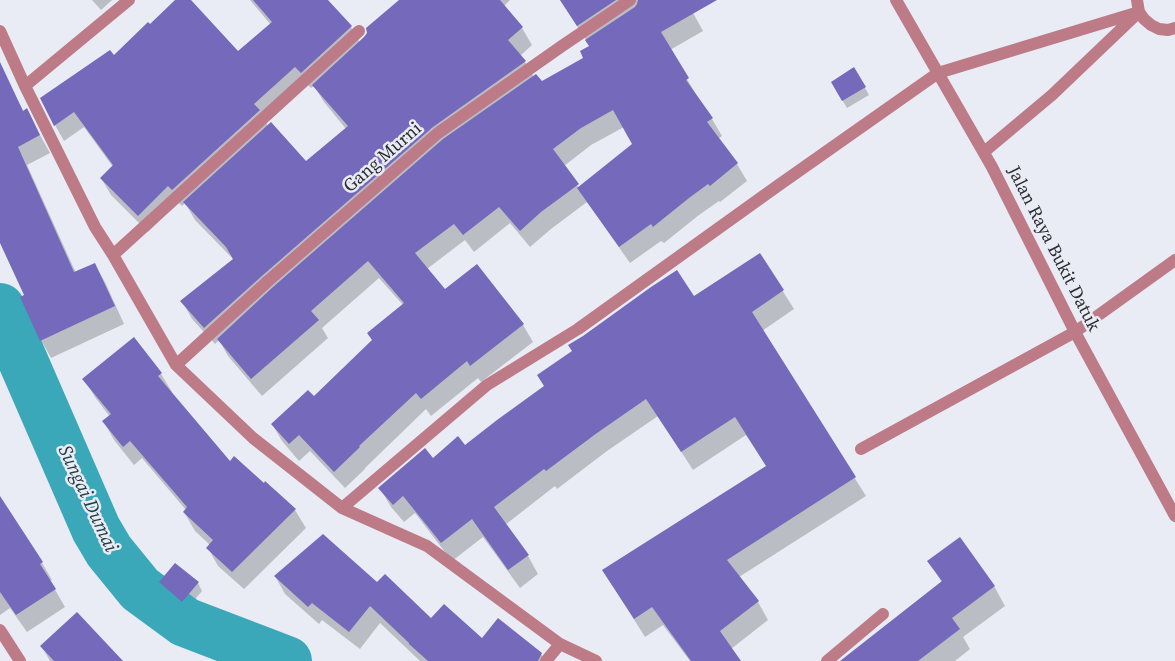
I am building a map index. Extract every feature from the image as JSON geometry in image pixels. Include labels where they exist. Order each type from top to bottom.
[{"type":"street","points":[[25,86],[129,0]]},
{"type":"street","name":"Gang Murni","points":[[176,365],[268,281],[438,133],[630,0]]},
{"type":"street","name":"Jalan Raya Bukit Datuk","points":[[896,0],[984,152],[1075,332],[1175,516]]},
{"type":"street","points":[[342,508],[487,386],[578,329],[938,73],[1138,6]]},
{"type":"street","points":[[1138,6],[1144,19],[1151,25],[1159,29],[1168,30],[1175,28]]},
{"type":"street","points":[[984,152],[1052,95],[1138,6]]},
{"type":"street","points":[[0,31],[95,227],[176,365],[254,438],[342,508],[428,546],[560,644],[596,661]]},
{"type":"street","points":[[113,256],[359,31]]},
{"type":"street","points":[[861,449],[1075,332],[1175,260]]},
{"type":"street","points":[[827,661],[883,614]]},
{"type":"street","points":[[0,630],[20,661]]},
{"type":"street","points":[[546,661],[560,644]]},
{"type":"building","points":[[175,0],[191,0],[238,51],[272,22],[253,0],[328,0],[352,26],[301,73],[295,67],[254,104],[260,110],[172,190],[168,186],[138,216],[100,178],[113,165],[74,112],[54,126],[40,98],[110,50],[114,55],[148,22],[150,24]]},
{"type":"building","points":[[399,0],[500,0],[523,27],[508,40],[526,61],[433,127],[204,328],[180,301],[233,259],[226,247],[183,202],[271,122],[306,161],[348,126],[312,85],[364,37],[367,33],[366,28]]},
{"type":"building","points":[[560,0],[616,0],[577,26]]},
{"type":"building","points":[[638,0],[717,0],[661,32],[689,78],[686,80],[713,118],[707,122],[738,163],[710,186],[708,184],[653,227],[651,224],[619,247],[577,188],[632,144],[613,110],[581,128],[553,149],[579,184],[541,212],[520,231],[499,207],[463,235],[454,224],[415,253],[445,289],[477,264],[524,324],[470,366],[467,361],[421,399],[416,393],[334,472],[299,435],[289,444],[271,424],[308,390],[314,396],[372,340],[367,333],[404,303],[368,261],[311,311],[319,320],[251,379],[217,339],[273,287],[443,139],[536,74],[542,81],[583,58],[580,51],[589,46],[585,40],[635,7]]},
{"type":"building","points":[[0,62],[23,111],[27,108],[40,135],[18,147],[74,272],[95,263],[115,306],[40,341],[20,297],[24,295],[0,243]]},
{"type":"building","points":[[854,67],[866,87],[842,101],[831,82]]},
{"type":"building","points":[[760,253],[784,290],[752,312],[856,477],[727,560],[759,601],[720,631],[741,661],[691,661],[652,607],[634,619],[602,570],[766,466],[735,417],[681,452],[646,399],[546,471],[544,469],[494,507],[529,555],[508,570],[472,519],[441,543],[403,496],[393,505],[378,488],[425,448],[433,458],[458,436],[465,445],[544,386],[537,375],[572,351],[568,345],[677,270],[694,296]]},
{"type":"building","points":[[134,337],[162,373],[158,376],[230,461],[234,456],[296,509],[232,572],[206,548],[213,540],[183,512],[187,507],[130,441],[123,447],[102,421],[111,414],[82,379]]},
{"type":"building","points":[[0,496],[43,562],[40,564],[56,589],[16,615],[0,592]]},
{"type":"building","points":[[323,534],[377,582],[385,574],[431,618],[444,604],[482,638],[498,618],[542,653],[538,661],[428,661],[370,606],[349,632],[312,603],[308,607],[274,576]]},
{"type":"building","points":[[960,537],[995,586],[952,618],[960,629],[918,661],[840,661],[942,581],[927,561]]},
{"type":"building","points":[[175,563],[199,582],[182,602],[159,582]]},
{"type":"building","points":[[77,612],[123,661],[54,661],[40,646]]},
{"type":"waterway","name":"Sungai Dumai","points":[[0,308],[96,529],[109,551],[140,589],[185,622],[287,661]]}]
